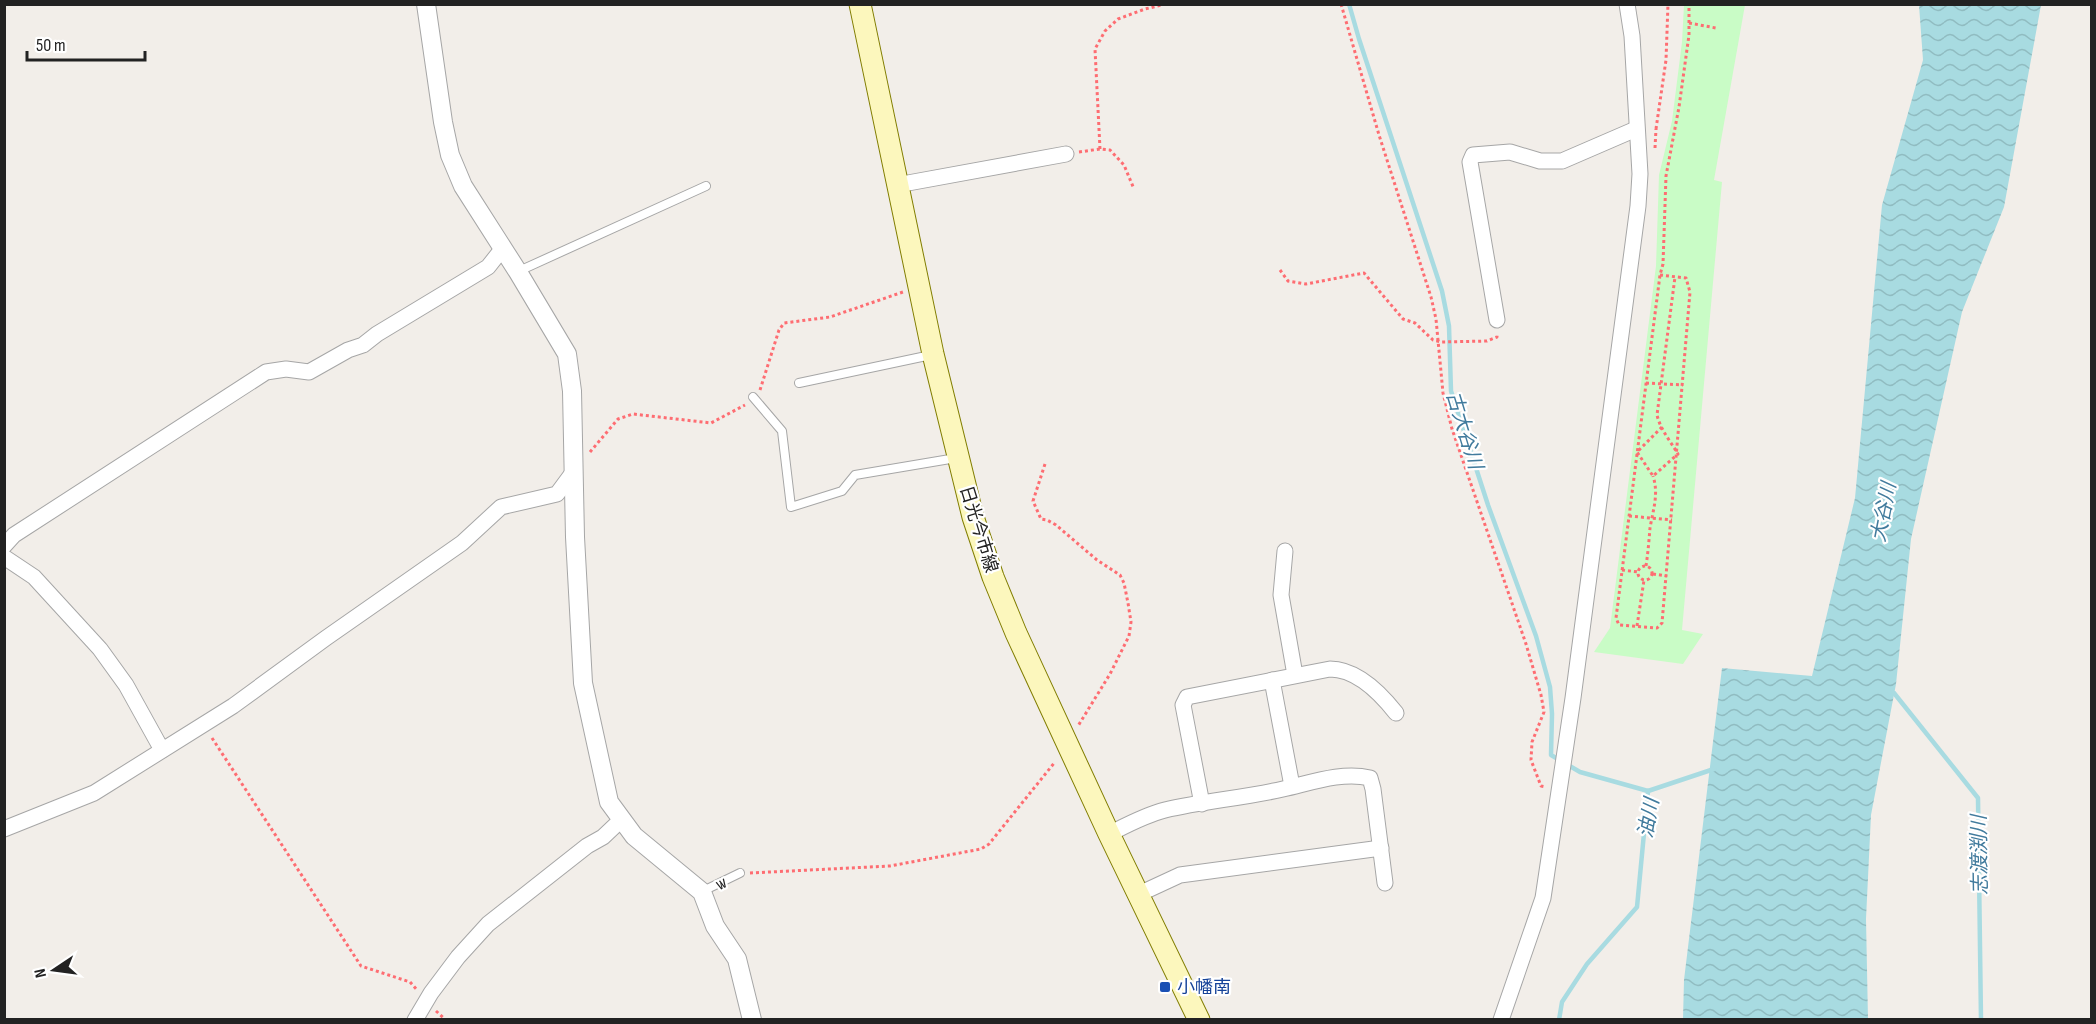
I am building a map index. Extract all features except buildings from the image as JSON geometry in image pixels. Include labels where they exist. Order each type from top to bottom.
[{"type":"main road","name":"日光今市線","points":[[860,4],[918,286],[957,458],[973,517],[1016,633],[1109,834],[1199,1020]]},
{"type":"street","points":[[426,4],[450,155],[463,186],[567,354],[572,391],[575,537],[583,683],[609,802],[634,836],[702,892],[715,926],[736,959],[749,1019]]},
{"type":"street","points":[[1501,1020],[1543,898],[1566,748],[1638,206],[1640,174],[1632,36],[1627,4]]},
{"type":"street","points":[[1497,320],[1470,162],[1473,155],[1509,153],[1522,154],[1540,160],[1563,161],[1636,129]]},
{"type":"street","points":[[897,185],[1066,154]]},
{"type":"street","points":[[4,546],[14,535],[266,372],[286,369],[309,372],[348,350],[363,345],[377,334],[488,267],[503,248]]},
{"type":"street","points":[[4,829],[94,793],[233,706],[462,543],[501,507],[557,494],[574,471]]},
{"type":"street","points":[[1285,552],[1281,595],[1295,675]]},
{"type":"street","points":[[4,557],[34,577],[100,649],[126,685],[162,750]]},
{"type":"street","points":[[1202,804],[1183,705],[1187,697],[1295,675],[1343,669],[1383,696],[1396,713]]},
{"type":"street","points":[[1272,680],[1292,786]]},
{"type":"street","points":[[1109,834],[1163,811],[1309,781],[1361,776],[1370,778],[1385,883]]},
{"type":"street","points":[[415,1020],[458,957],[488,924],[587,846],[603,837],[622,819]]},
{"type":"street","points":[[1138,894],[1180,875],[1381,848]]},
{"type":"lane","points":[[518,272],[706,186]]},
{"type":"lane","points":[[799,383],[933,354]]},
{"type":"lane","points":[[753,397],[782,431],[791,507],[842,490],[855,475],[957,458]]},
{"type":"lane","name":"w","points":[[702,892],[740,873]]},
{"type":"path","points":[[1100,149],[1095,49],[1105,31],[1118,19],[1166,4]]},
{"type":"path","points":[[1341,4],[1379,135],[1431,297],[1439,342],[1443,393],[1452,429],[1541,695],[1544,712],[1532,742],[1531,760],[1541,786],[1561,784]]},
{"type":"path","points":[[1636,129],[1656,129],[1666,60],[1668,4]]},
{"type":"path","points":[[1660,275],[1686,278],[1690,292],[1667,576],[1662,623],[1657,628],[1619,625],[1616,618],[1660,275],[1663,264],[1666,176],[1679,107],[1689,23],[1689,4]]},
{"type":"path","points":[[1689,23],[1716,28]]},
{"type":"path","points":[[1066,154],[1100,149],[1110,150],[1124,165],[1134,189]]},
{"type":"path","points":[[1659,175],[1666,176]]},
{"type":"path","points":[[1280,270],[1288,281],[1306,284],[1364,273],[1403,319],[1415,323],[1432,340],[1439,342],[1487,341],[1497,337],[1497,320]]},
{"type":"path","points":[[1676,277],[1657,415],[1678,454]]},
{"type":"path","points":[[574,471],[618,419],[633,414],[711,423],[742,408],[759,390],[779,330],[784,323],[830,317],[918,286]]},
{"type":"path","points":[[1646,382],[1683,386]]},
{"type":"path","points":[[1637,452],[1662,427]]},
{"type":"path","points":[[1637,452],[1656,484],[1655,508],[1646,566]]},
{"type":"path","points":[[1653,476],[1678,454]]},
{"type":"path","points":[[1045,464],[1033,501],[1041,519],[1056,525],[1097,560],[1120,575],[1124,583],[1131,622],[1129,636],[1097,695]]},
{"type":"path","points":[[1629,516],[1672,520]]},
{"type":"path","points":[[1638,572],[1640,568],[1646,566],[1651,568],[1653,574]]},
{"type":"path","points":[[1623,570],[1638,572]]},
{"type":"path","points":[[1638,572],[1644,580]]},
{"type":"path","points":[[1653,574],[1667,576]]},
{"type":"path","points":[[1644,580],[1649,579],[1653,574]]},
{"type":"path","points":[[1637,627],[1644,580]]},
{"type":"path","points":[[203,724],[361,966],[410,982],[426,1002]]},
{"type":"path","points":[[740,873],[880,867],[981,849],[989,844],[1036,786]]},
{"type":"green space","points":[[1684,5],[1745,5],[1714,180],[1722,182],[1682,630],[1703,634],[1683,664],[1594,652],[1610,628],[1656,266],[1659,175],[1672,121],[1682,42]]},
{"type":"water","name":"大谷川","points":[[1919,5],[2041,5],[2004,207],[1962,312],[1911,539],[1896,684],[1871,815],[1866,919],[1868,1019],[1683,1019],[1684,980],[1722,668],[1812,676],[1855,498],[1882,205],[1923,60]]},
{"type":"waterway","name":"古大谷川","points":[[1349,4],[1442,291],[1449,326],[1451,391],[1488,505],[1536,636],[1550,687],[1551,755],[1580,772],[1648,791]]},
{"type":"waterway","name":"志渡渕川","points":[[1890,692],[1894,693],[1978,798],[1981,1020]]},
{"type":"waterway","name":"油川","points":[[1648,791],[1714,769]]},
{"type":"waterway","name":"油川","points":[[1559,1020],[1562,1002],[1587,964],[1637,907],[1648,791]]},
{"type":"place","name":"小幡南","points":[[1165,987]]}]
